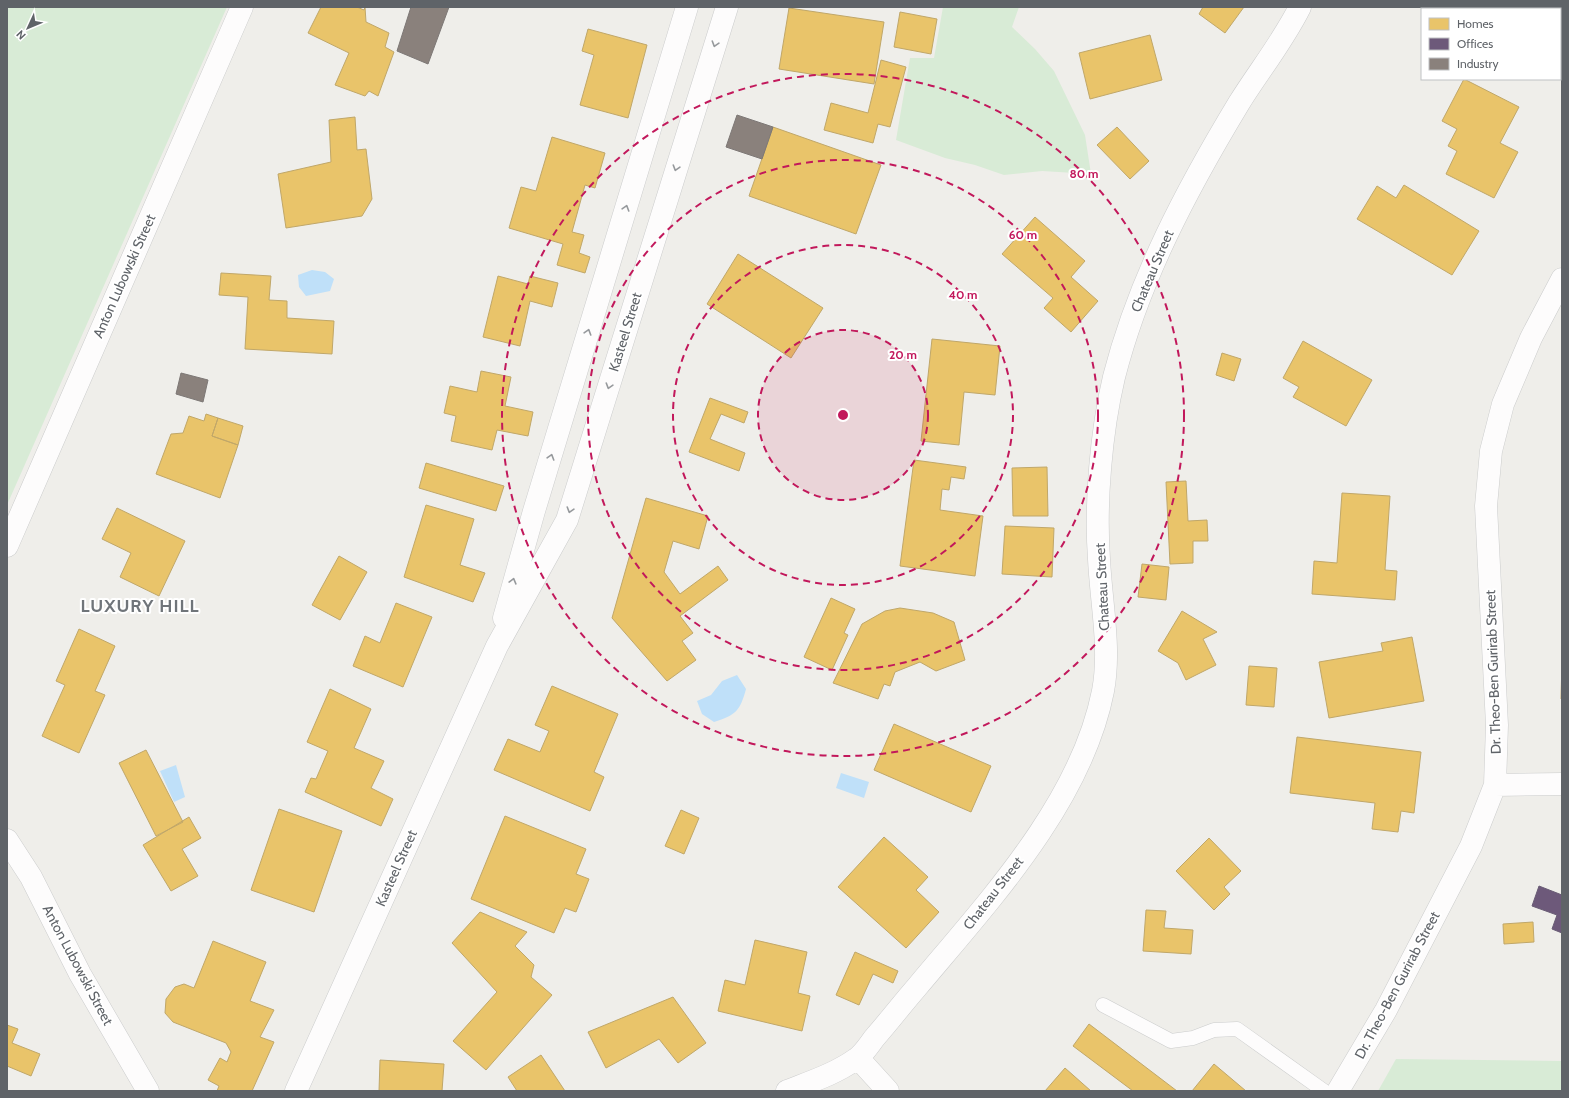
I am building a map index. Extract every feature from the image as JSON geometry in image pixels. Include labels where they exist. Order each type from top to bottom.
[{"type":"street","name":"Anton Lubowski Street","points":[[7,546],[242,7]]},
{"type":"street","name":"Kasteel Street","points":[[497,646],[526,536],[687,7]]},
{"type":"street","name":"Kasteel Street","points":[[296,1091],[497,646],[567,520],[727,7]]},
{"type":"street","name":"Chateau Street","points":[[787,1091],[824,1076],[858,1058],[991,898],[1059,803],[1081,762],[1094,727],[1103,689],[1106,654],[1098,554],[1099,480],[1114,379],[1144,282],[1182,202],[1215,143],[1256,76],[1290,27],[1300,7]]},
{"type":"street","name":"Dr. Theo-Ben Gurirab Street","points":[[1338,1091],[1386,1010],[1471,846],[1495,786],[1498,725],[1486,506],[1491,451],[1503,404],[1531,338],[1562,279]]},
{"type":"street","points":[[1495,786],[1562,784]]},
{"type":"street","name":"Anton Lubowski Street","points":[[7,840],[31,877],[80,974],[148,1091]]},
{"type":"street","points":[[858,1058],[888,1091]]},
{"type":"lane","points":[[1103,1005],[1171,1041],[1193,1038],[1214,1030],[1237,1029],[1324,1091]]},
{"type":"green space","points":[[7,7],[227,7],[7,505]]},
{"type":"green space","points":[[943,7],[1019,7],[1012,27],[1035,49],[1054,71],[1085,135],[1091,174],[1042,171],[1004,175],[975,165],[945,158],[896,140],[910,58],[934,58]]},
{"type":"green space","points":[[1396,1059],[1562,1061],[1562,1091],[1378,1091]]},
{"type":"water","points":[[312,270],[325,272],[334,279],[330,291],[306,296],[299,287],[298,275]]},
{"type":"water","points":[[737,675],[746,689],[742,702],[736,711],[727,717],[714,722],[702,714],[697,701],[711,695],[722,681]]},
{"type":"water","points":[[176,765],[185,797],[174,802],[160,771]]},
{"type":"water","points":[[841,773],[869,782],[864,798],[836,788]]},
{"type":"building: Homes","points":[[321,7],[357,7],[364,10],[365,7],[366,22],[389,33],[385,47],[394,52],[378,96],[369,91],[365,96],[335,85],[349,53],[308,33]]},
{"type":"building: Homes","points":[[1203,7],[1244,7],[1225,33],[1199,14]]},
{"type":"building: Homes","points":[[1438,7],[1480,7],[1480,8]]},
{"type":"building: Homes","points":[[789,8],[884,22],[874,84],[779,69]]},
{"type":"building: Homes","points":[[900,12],[937,19],[931,54],[894,47]]},
{"type":"building: Homes","points":[[588,29],[647,45],[628,118],[580,105],[594,55],[582,51]]},
{"type":"building: Homes","points":[[1150,35],[1162,80],[1090,99],[1079,53]]},
{"type":"building: Homes","points":[[881,60],[906,67],[890,127],[878,124],[873,143],[824,130],[831,103],[868,113]]},
{"type":"building: Homes","points":[[1463,80],[1519,107],[1500,143],[1518,152],[1494,198],[1446,174],[1457,151],[1448,146],[1457,129],[1442,121]]},
{"type":"building: Homes","points":[[355,117],[357,150],[366,149],[372,199],[362,216],[286,228],[278,174],[331,162],[329,120]]},
{"type":"building: Homes","points":[[773,127],[881,165],[856,234],[749,196]]},
{"type":"building: Homes","points":[[1117,127],[1149,161],[1130,179],[1097,145]]},
{"type":"building: Homes","points":[[552,137],[605,153],[595,188],[585,185],[572,232],[584,235],[579,253],[590,257],[585,273],[557,265],[563,244],[509,228],[521,187],[536,191]]},
{"type":"building: Homes","points":[[1404,185],[1479,231],[1452,275],[1357,219],[1377,186],[1396,198]]},
{"type":"building: Homes","points":[[1035,217],[1085,261],[1071,277],[1098,301],[1071,332],[1044,308],[1053,298],[1002,254]]},
{"type":"building: Homes","points":[[738,254],[823,308],[791,358],[707,304]]},
{"type":"building: Homes","points":[[221,273],[271,276],[269,300],[287,301],[287,318],[334,321],[332,354],[245,349],[248,297],[219,295]]},
{"type":"building: Homes","points":[[498,276],[528,284],[530,276],[558,283],[552,307],[530,301],[520,346],[483,337]]},
{"type":"building: Homes","points":[[932,339],[1000,346],[995,395],[964,392],[959,445],[921,441]]},
{"type":"building: Homes","points":[[1303,341],[1372,380],[1346,426],[1293,397],[1299,387],[1283,378]]},
{"type":"building: Homes","points":[[1222,353],[1241,359],[1234,381],[1216,375]]},
{"type":"building: Homes","points":[[481,371],[511,377],[505,406],[533,412],[528,436],[497,430],[492,450],[451,441],[456,416],[444,413],[450,386],[477,392]]},
{"type":"building: Homes","points":[[710,398],[748,412],[744,423],[721,414],[710,439],[745,453],[739,471],[689,452]]},
{"type":"building: Homes","points":[[206,414],[218,418],[212,436],[238,445],[220,498],[156,474],[171,434],[183,433],[189,416],[204,421]]},
{"type":"building: Homes","points":[[218,418],[243,426],[238,445],[212,436]]},
{"type":"building: Homes","points":[[914,460],[966,467],[964,479],[951,477],[949,490],[942,489],[940,510],[983,516],[975,576],[900,566]]},
{"type":"building: Homes","points":[[426,463],[504,486],[496,511],[419,488]]},
{"type":"building: Homes","points":[[1047,467],[1048,516],[1013,516],[1012,468]]},
{"type":"building: Homes","points":[[1186,481],[1188,521],[1207,520],[1208,541],[1193,541],[1193,563],[1170,564],[1166,482]]},
{"type":"building: Homes","points":[[1342,493],[1390,496],[1385,570],[1397,571],[1395,600],[1312,594],[1314,561],[1337,563]]},
{"type":"building: Homes","points":[[646,498],[708,516],[699,549],[673,541],[664,572],[680,594],[718,566],[728,580],[680,616],[693,633],[682,641],[696,660],[667,681],[612,618]]},
{"type":"building: Homes","points":[[426,505],[474,519],[460,565],[485,573],[473,602],[404,577]]},
{"type":"building: Homes","points":[[117,508],[185,541],[159,596],[120,577],[131,553],[102,539]]},
{"type":"building: Homes","points":[[1005,526],[1054,528],[1052,577],[1002,574]]},
{"type":"building: Homes","points":[[339,556],[367,572],[340,620],[312,605]]},
{"type":"building: Homes","points":[[1142,564],[1169,567],[1166,600],[1138,597]]},
{"type":"building: Homes","points":[[831,598],[855,609],[844,633],[848,635],[832,670],[804,657]]},
{"type":"building: Homes","points":[[396,603],[432,617],[403,687],[353,666],[365,636],[380,643]]},
{"type":"building: Homes","points":[[900,608],[933,613],[954,622],[965,660],[936,671],[920,662],[895,672],[890,686],[884,684],[878,699],[833,683],[862,624],[885,611]]},
{"type":"building: Homes","points":[[1182,611],[1217,632],[1203,639],[1216,665],[1186,680],[1178,663],[1158,651]]},
{"type":"building: Homes","points":[[79,629],[115,646],[95,691],[105,695],[79,753],[42,736],[65,685],[56,681]]},
{"type":"building: Homes","points":[[1412,637],[1424,701],[1329,718],[1319,662],[1383,651],[1381,643]]},
{"type":"building: Homes","points":[[1562,660],[1562,699],[1561,699]]},
{"type":"building: Homes","points":[[1249,666],[1277,668],[1274,707],[1246,705]]},
{"type":"building: Homes","points":[[552,686],[618,714],[594,772],[604,777],[590,811],[494,770],[508,739],[540,752],[549,731],[535,725]]},
{"type":"building: Homes","points":[[330,689],[371,709],[354,748],[384,761],[371,788],[393,799],[381,826],[305,792],[311,778],[316,779],[328,751],[307,742]]},
{"type":"building: Homes","points":[[894,724],[991,766],[971,812],[874,770]]},
{"type":"building: Homes","points":[[1297,737],[1421,752],[1414,813],[1401,811],[1398,832],[1372,829],[1375,803],[1290,793]]},
{"type":"building: Homes","points":[[146,750],[183,822],[156,836],[119,763]]},
{"type":"building: Homes","points":[[279,809],[342,831],[314,912],[251,890]]},
{"type":"building: Homes","points":[[681,810],[699,818],[684,854],[665,846]]},
{"type":"building: Homes","points":[[505,816],[586,849],[576,874],[589,879],[576,912],[565,908],[554,933],[471,899]]},
{"type":"building: Homes","points":[[189,817],[201,838],[182,849],[198,876],[171,891],[143,845]]},
{"type":"building: Homes","points":[[884,837],[928,877],[916,890],[939,912],[906,948],[838,887]]},
{"type":"building: Homes","points":[[1209,838],[1241,871],[1224,887],[1230,894],[1214,910],[1176,871]]},
{"type":"building: Homes","points":[[1146,910],[1166,911],[1164,928],[1193,930],[1191,954],[1143,951]]},
{"type":"building: Homes","points":[[480,912],[527,932],[515,946],[534,965],[531,977],[552,995],[486,1070],[453,1041],[497,992],[452,943]]},
{"type":"building: Homes","points":[[1533,922],[1534,942],[1504,944],[1503,924]]},
{"type":"building: Homes","points":[[755,940],[807,952],[798,993],[810,996],[802,1031],[718,1011],[725,980],[745,985]]},
{"type":"building: Homes","points":[[213,941],[266,962],[250,1001],[274,1010],[260,1037],[274,1042],[252,1091],[217,1091],[219,1086],[208,1080],[220,1058],[227,1062],[231,1052],[226,1043],[173,1022],[165,1013],[166,999],[175,987],[184,984],[194,988]]},
{"type":"building: Homes","points":[[855,952],[898,971],[893,983],[873,974],[859,1005],[836,995]]},
{"type":"building: Homes","points":[[673,997],[706,1043],[678,1063],[659,1039],[606,1068],[588,1032]]},
{"type":"building: Homes","points":[[1089,1024],[1177,1091],[1133,1091],[1073,1046]]},
{"type":"building: Homes","points":[[7,1025],[18,1029],[12,1043],[40,1054],[31,1076],[7,1066]]},
{"type":"building: Homes","points":[[541,1055],[565,1091],[517,1091],[508,1077]]},
{"type":"building: Homes","points":[[380,1060],[444,1064],[442,1091],[379,1091]]},
{"type":"building: Homes","points":[[1214,1064],[1246,1091],[1192,1091]]},
{"type":"building: Homes","points":[[1065,1068],[1091,1091],[1045,1091]]},
{"type":"building: Offices","points":[[1539,886],[1562,895],[1562,933],[1552,929],[1557,915],[1532,906]]},
{"type":"building: Industry","points":[[411,7],[449,7],[428,64],[397,51]]},
{"type":"building: Industry","points":[[737,115],[773,127],[762,159],[726,147]]},
{"type":"building: Industry","points":[[181,373],[208,380],[203,402],[176,394]]},
{"type":"district","name":"LUXURY HILL","points":[[140,606]]}]
